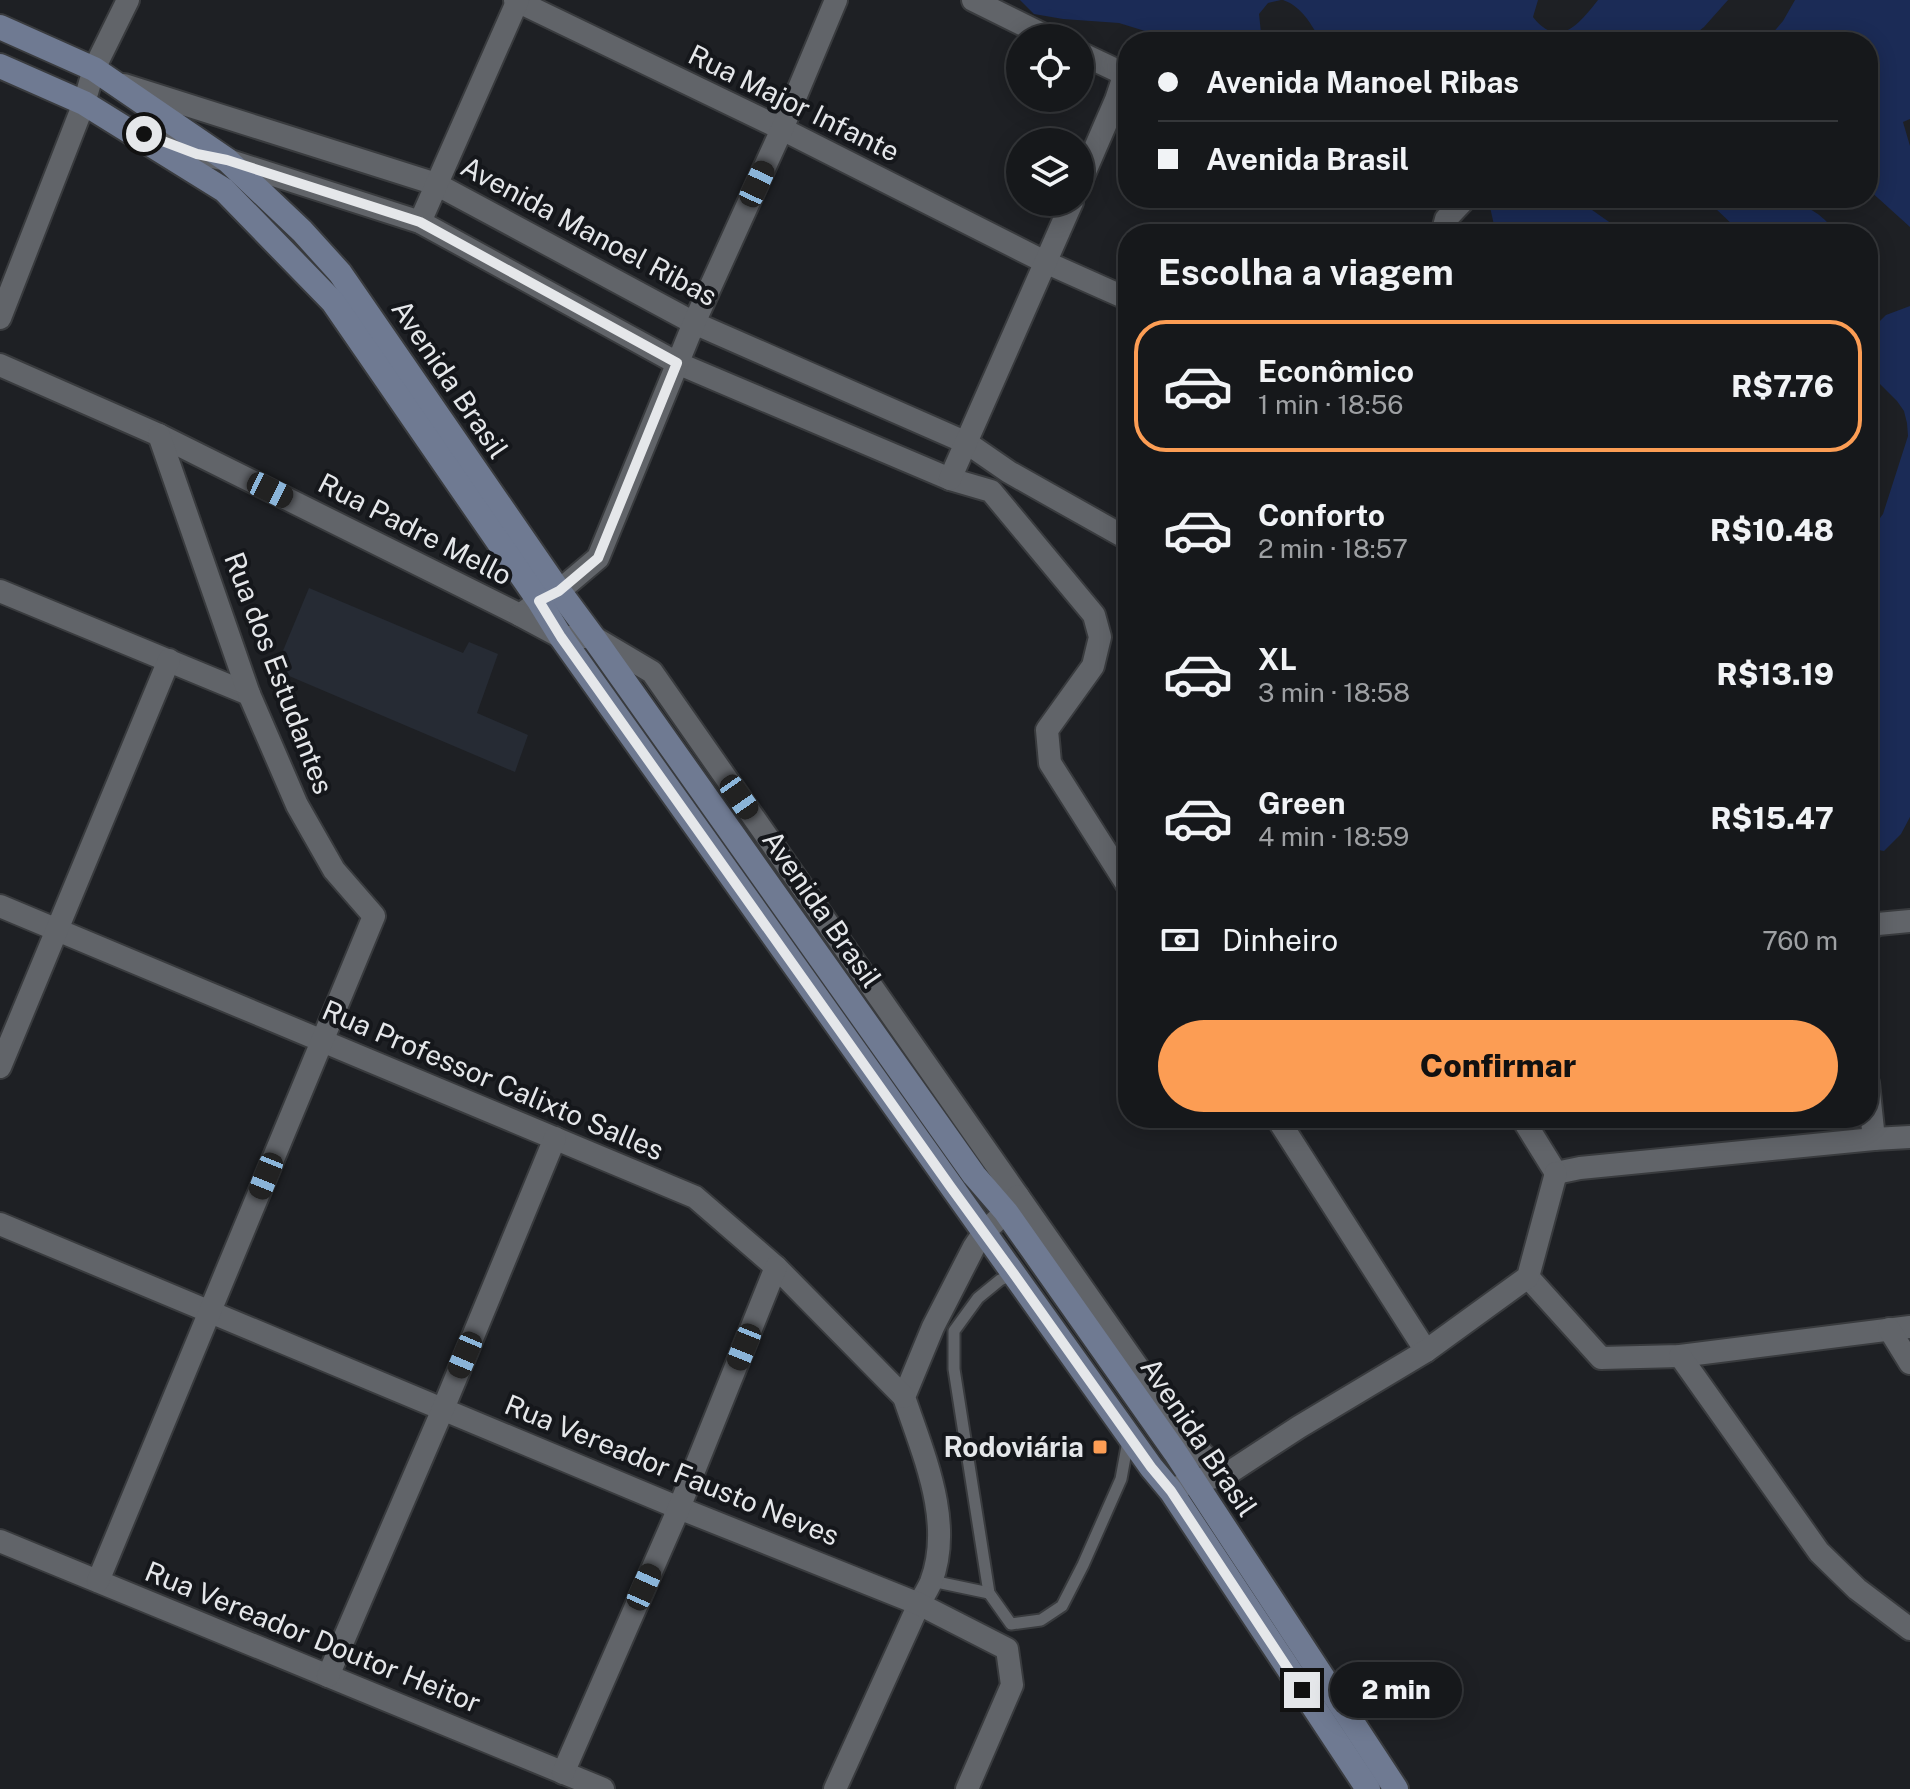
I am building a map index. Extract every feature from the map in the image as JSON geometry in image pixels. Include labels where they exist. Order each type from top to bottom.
[{"type":"main road","name":"Avenida Manoel Ribas","points":[[0,27],[103,75]]},
{"type":"main road","points":[[0,66],[84,103],[117,124]]},
{"type":"main road","name":"Avenida Brasil","points":[[103,75],[227,160],[302,231],[340,273],[561,637],[950,1186],[1171,1491],[1368,1789]]},
{"type":"main road","name":"Avenida Brasil","points":[[117,124],[224,190],[333,302],[539,602],[593,637],[974,1175],[1012,1204],[1182,1446],[1194,1480],[1396,1789]]},
{"type":"main road","points":[[950,1186],[974,1175]]},
{"type":"street","points":[[0,318],[84,103],[103,75],[128,0]]},
{"type":"street","points":[[420,222],[517,0]]},
{"type":"street","name":"Rua Major Infante","points":[[517,0],[1045,262],[1118,295]]},
{"type":"street","points":[[539,602],[598,558],[694,323],[782,129],[836,0]]},
{"type":"street","points":[[973,0],[1022,24]]},
{"type":"street","points":[[1094,60],[1118,71]]},
{"type":"street","name":"Avenida Manoel Ribas","points":[[103,75],[436,184],[694,323],[967,443],[1009,472],[1118,533]]},
{"type":"street","points":[[1094,151],[1118,94]]},
{"type":"street","points":[[117,124],[197,154],[227,160],[420,222],[677,363],[950,479],[991,491],[1094,615],[1100,637],[1093,666],[1047,730],[1050,763],[1118,870]]},
{"type":"street","points":[[1445,224],[1456,208]]},
{"type":"street","points":[[950,479],[1066,216]]},
{"type":"street","name":"Rua Padre Mello","points":[[0,365],[539,602]]},
{"type":"street","name":"Rua dos Estudantes","points":[[159,435],[249,694],[297,805],[334,870],[374,916],[323,1041]]},
{"type":"street","points":[[991,491],[1009,472]]},
{"type":"street","points":[[0,591],[249,694]]},
{"type":"street","points":[[561,637],[593,637],[652,672],[1012,1204],[984,1232],[974,1247],[933,1327],[904,1397],[936,1495],[939,1545],[932,1581],[835,1789]]},
{"type":"street","points":[[0,1067],[169,660]]},
{"type":"street","name":"Rua Professor Calixto Salles","points":[[0,906],[695,1197],[776,1267],[904,1397]]},
{"type":"street","points":[[1878,924],[1910,921]]},
{"type":"street","points":[[98,1581],[323,1041]]},
{"type":"street","points":[[1283,1128],[1426,1351]]},
{"type":"street","points":[[1171,1491],[1194,1480],[1224,1476],[1426,1351],[1528,1277],[1556,1173],[1528,1128]]},
{"type":"street","points":[[1873,1128],[1874,1139]]},
{"type":"street","points":[[1556,1173],[1580,1168],[1910,1137]]},
{"type":"street","points":[[328,1676],[555,1138]]},
{"type":"street","name":"Rua Vereador Fausto Neves","points":[[0,1224],[679,1508],[919,1604],[1007,1649],[1012,1685],[967,1789]]},
{"type":"street","points":[[563,1773],[679,1508],[776,1267]]},
{"type":"street","points":[[1528,1277],[1601,1358],[1680,1356],[1900,1328],[1910,1363]]},
{"type":"street","points":[[1680,1356],[1819,1552],[1857,1589],[1910,1629]]},
{"type":"street","points":[[1182,1446],[1224,1476]]},
{"type":"street","name":"Rua Vereador Doutor Heitor","points":[[0,1541],[603,1789]]},
{"type":"lane","points":[[1014,1274],[1000,1280],[978,1298],[954,1331],[954,1369],[989,1593],[1011,1624],[1041,1620],[1062,1606],[1121,1479],[1128,1441],[1151,1467],[1182,1446]]},
{"type":"lane","points":[[932,1581],[989,1593]]},
{"type":"shaded area","points":[[1020,0],[1281,0],[1268,3],[1259,14],[1261,32],[1148,32],[1119,23],[1034,14]]},
{"type":"shaded area","points":[[1283,0],[1538,0],[1533,17],[1551,32],[1316,32],[1290,3]]},
{"type":"shaded area","points":[[1598,0],[1728,0],[1698,32],[1560,32],[1576,25]]},
{"type":"shaded area","points":[[1795,0],[1910,0],[1910,119],[1903,122],[1910,146],[1910,227],[1878,198],[1878,32],[1774,32]]},
{"type":"shaded area","points":[[1490,208],[1589,208],[1612,224],[1494,224]]},
{"type":"shaded area","points":[[1715,208],[1807,208],[1829,224],[1732,224]]},
{"type":"shaded area","points":[[1910,306],[1910,817],[1901,834],[1884,851],[1878,850],[1878,521],[1883,514],[1908,436],[1904,411],[1878,382],[1878,323],[1886,315]]},
{"type":"shaded area","points":[[309,588],[463,653],[469,642],[498,654],[477,713],[528,735],[515,772],[275,670]]},
{"type":"place","name":"Rodoviária","points":[[1100,1447]]},
{"type":"route","points":[[144,134],[197,154],[227,160],[420,222],[677,363],[598,558],[559,591],[539,601],[561,637],[950,1186],[1171,1491],[1302,1690]]}]
